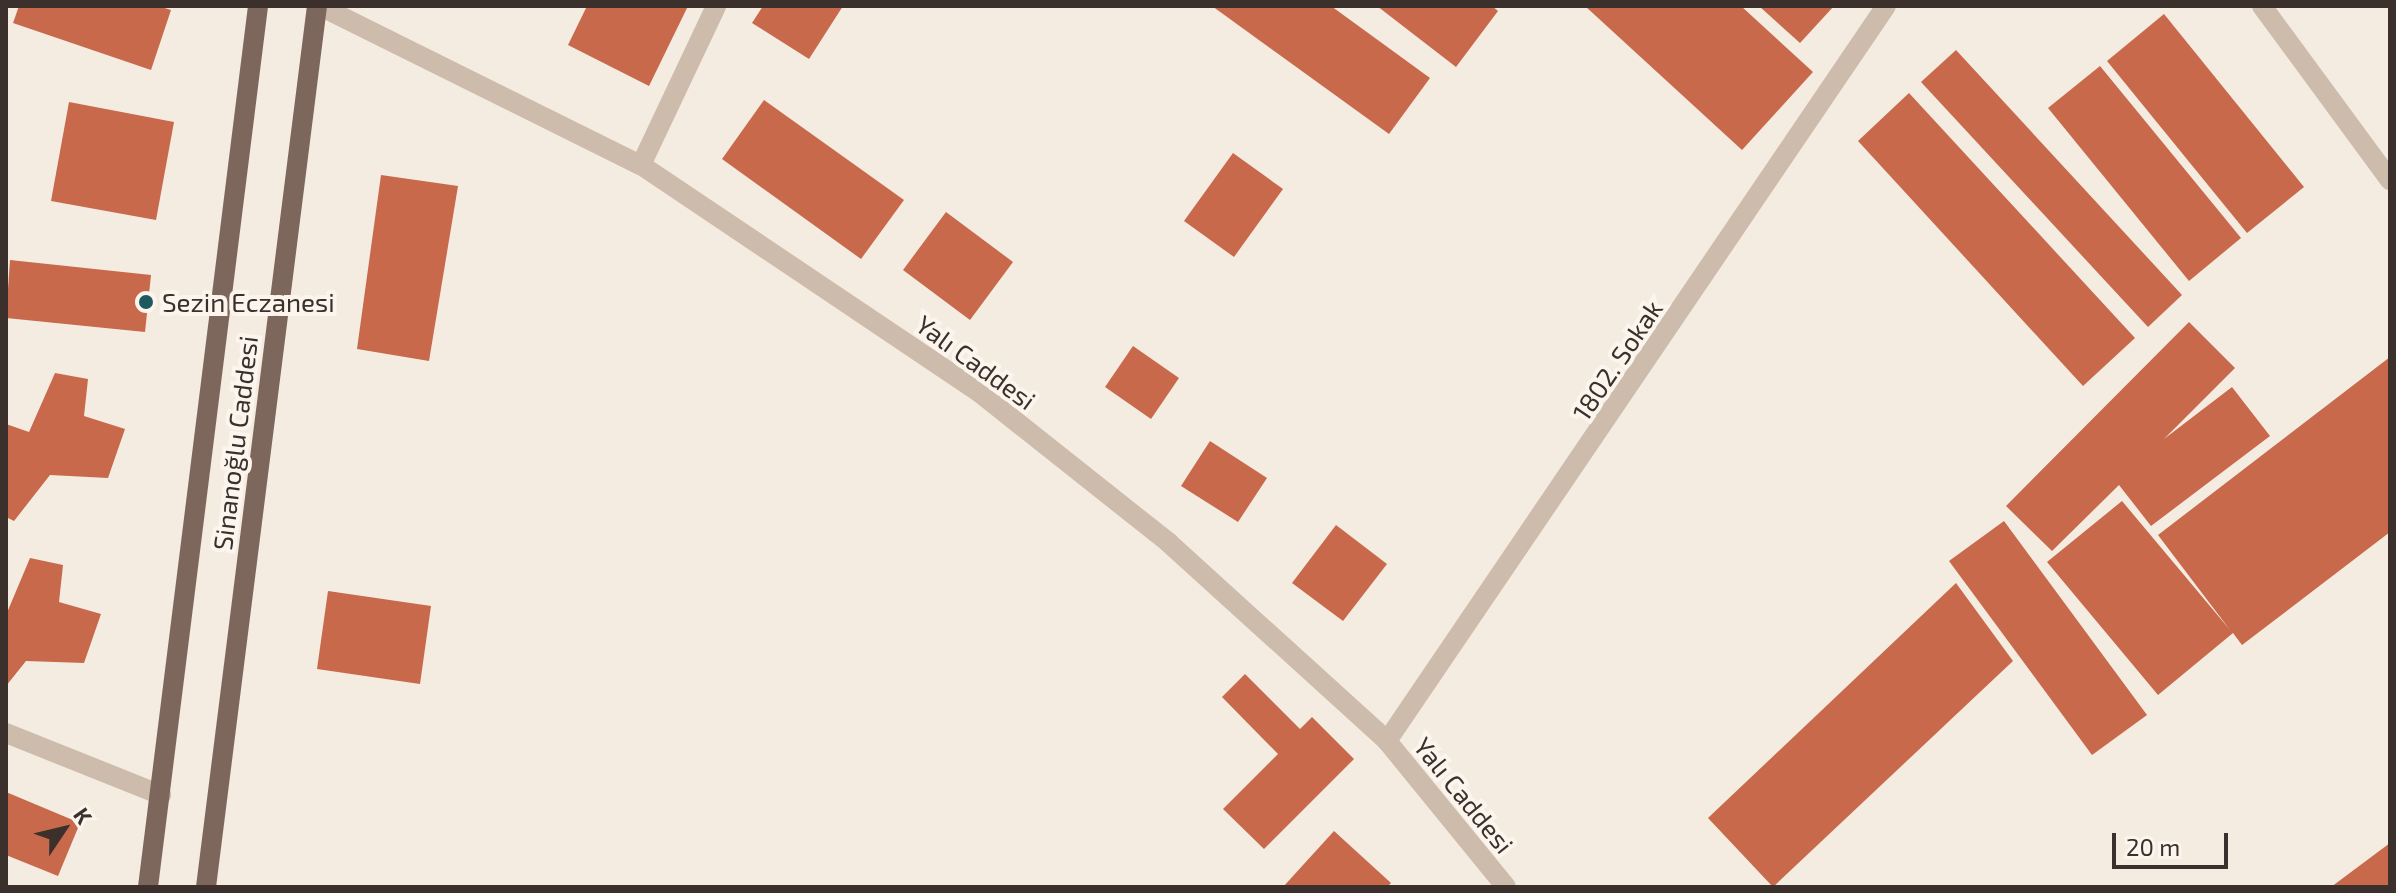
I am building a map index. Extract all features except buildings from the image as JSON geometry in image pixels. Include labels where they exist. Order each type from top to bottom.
[{"type":"main road","name":"Si̇nanoğlu Caddesi","points":[[148,887],[258,6]]},
{"type":"main road","name":"Si̇nanoğlu Caddesi","points":[[206,887],[318,6]]},
{"type":"street","name":"Yalı Caddesi","points":[[318,6],[641,165],[980,393],[1169,543],[1387,741],[1506,887]]},
{"type":"street","points":[[641,165],[716,6]]},
{"type":"street","name":"1802. Sokak","points":[[1387,741],[1886,6]]},
{"type":"street","points":[[2262,6],[2390,180]]},
{"type":"street","points":[[6,733],[161,795]]},
{"type":"place","name":"Sezin Eczanesi","points":[[146,302]]}]
